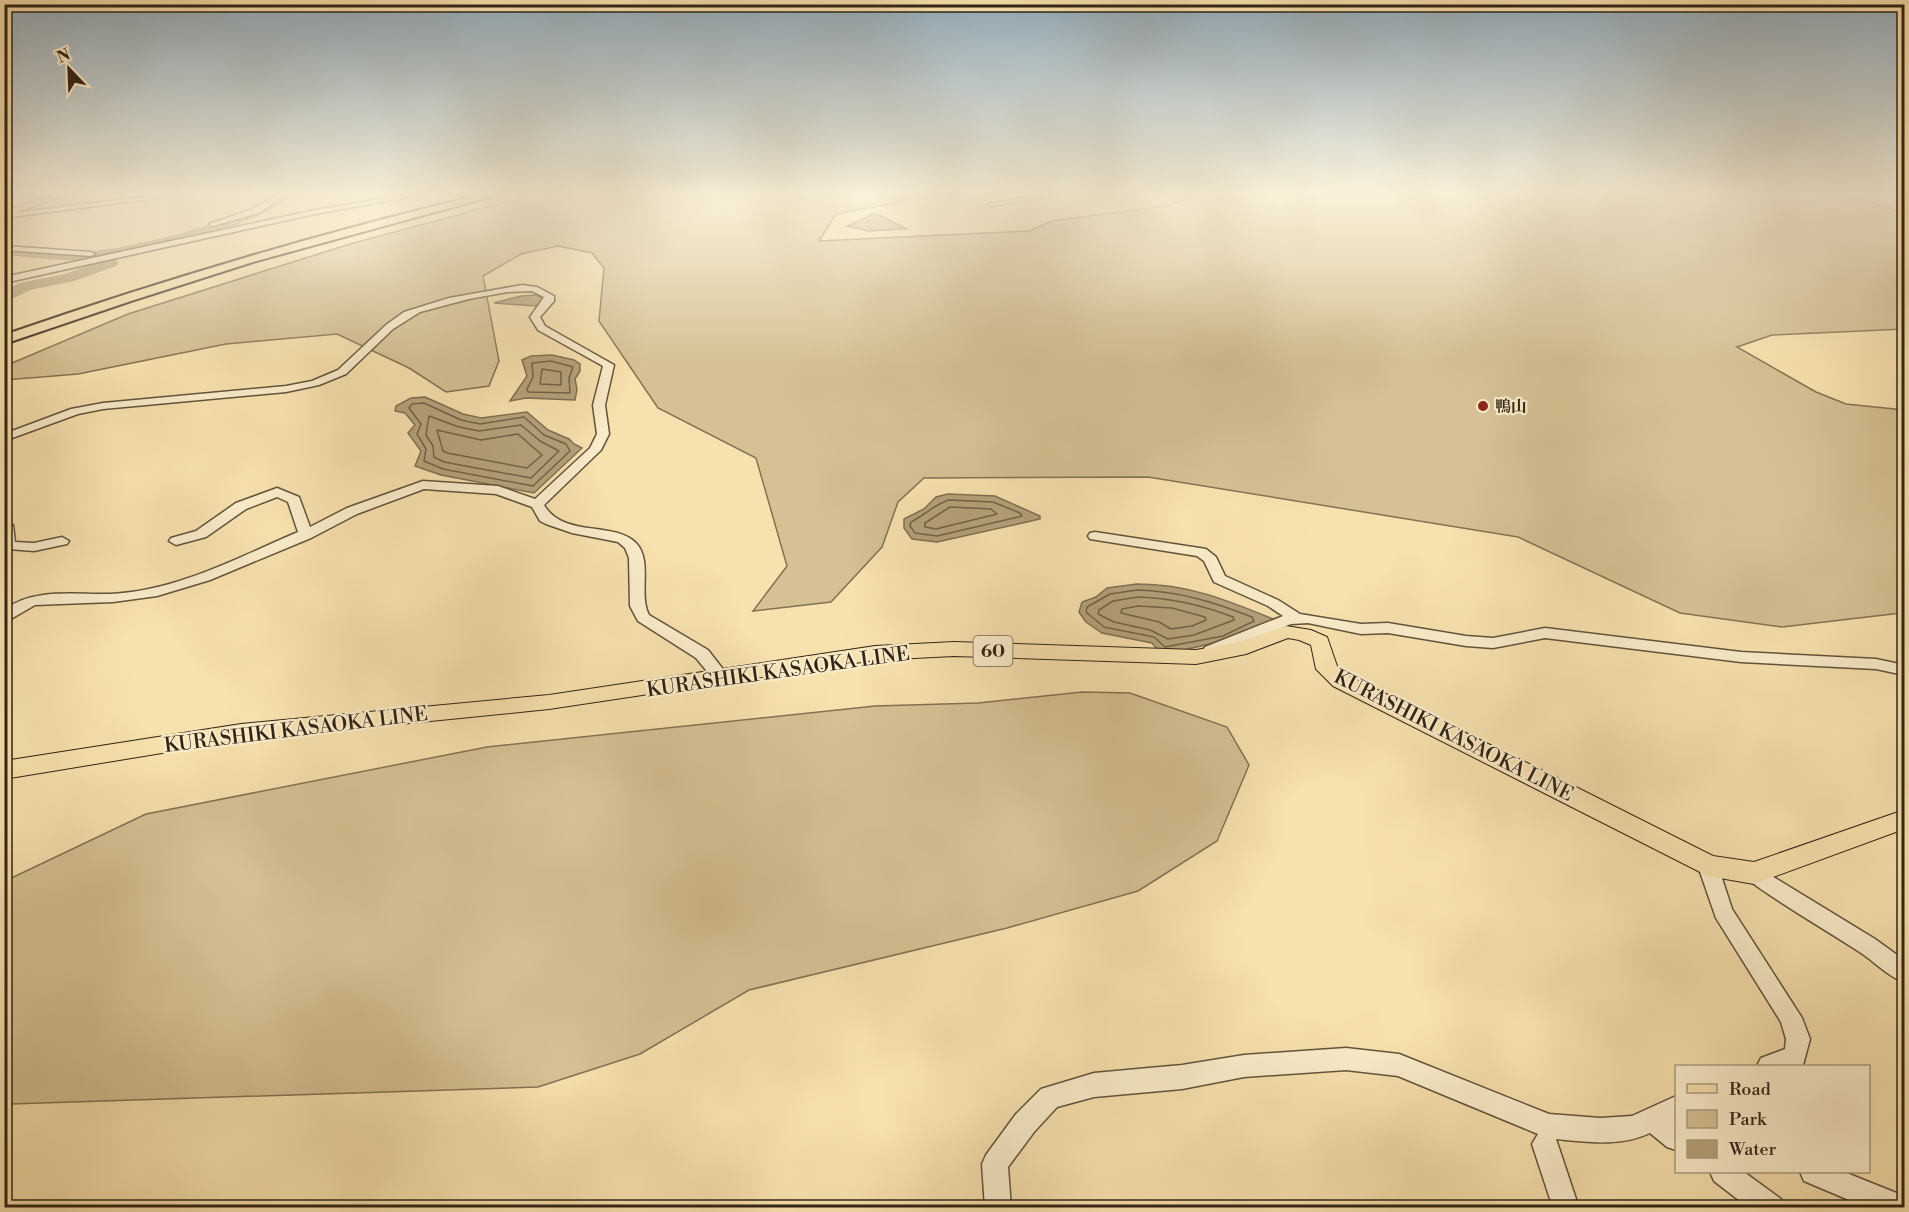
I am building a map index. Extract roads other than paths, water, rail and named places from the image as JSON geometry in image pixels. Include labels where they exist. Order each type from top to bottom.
[{"type":"highway","points":[[4,333],[260,251]]},
{"type":"highway","points":[[4,340],[150,290],[278,251]]},
{"type":"main road","name":"KURASHIKI KASAOKA LINE","points":[[4,770],[241,732],[549,702],[874,653],[954,649],[1196,657],[1239,649],[1286,632],[1304,634],[1320,642],[1327,669],[1341,681],[1550,784],[1708,866],[1754,873],[1905,819]]},
{"type":"street","points":[[43,251],[110,255]]},
{"type":"street","points":[[4,280],[130,251]]},
{"type":"street","points":[[4,438],[75,411],[103,406],[286,389],[306,385],[341,373],[407,314],[426,307],[507,290],[533,288],[549,296],[549,301],[542,306],[535,317],[541,328],[609,365],[599,405],[603,434],[595,450],[537,504]]},
{"type":"street","points":[[4,618],[18,607],[32,601],[113,598],[157,592],[206,577],[306,534],[352,511],[423,485],[498,490],[537,504],[545,518],[551,521],[577,530],[622,539],[631,546],[636,558],[637,606],[643,618],[702,654],[721,677]]},
{"type":"street","points":[[176,542],[201,534],[241,506],[277,492],[294,500],[306,534]]},
{"type":"street","points":[[4,528],[8,528],[6,544],[15,547],[34,548],[62,541]]},
{"type":"street","points":[[1095,536],[1209,555],[1219,579],[1273,603],[1298,619]]},
{"type":"street","points":[[1196,657],[1289,619],[1308,618],[1361,629],[1388,628],[1493,644],[1545,633],[1741,657],[1876,664],[1905,670]]},
{"type":"street","points":[[1708,866],[1723,912],[1791,1018],[1798,1039],[1795,1057],[1772,1065]]},
{"type":"street","points":[[1754,873],[1776,890],[1852,936],[1905,972]]},
{"type":"street","points":[[998,1208],[995,1164],[1025,1123],[1050,1097],[1094,1085],[1182,1077],[1244,1066],[1346,1059],[1399,1065],[1549,1126],[1600,1131],[1633,1128],[1675,1109]]},
{"type":"street","points":[[1653,1120],[1675,1136]]},
{"type":"street","points":[[1545,1144],[1566,1208]]},
{"type":"street","points":[[1724,1173],[1772,1208]]},
{"type":"street","points":[[1815,1173],[1901,1208]]},
{"type":"water","points":[[536,295],[545,299],[536,306],[494,303],[521,296]]},
{"type":"water","points":[[552,355],[574,360],[580,364],[580,371],[575,379],[577,389],[575,400],[526,398],[510,401],[527,376],[522,360],[531,356]]},
{"type":"water","points":[[425,397],[463,414],[481,418],[527,412],[548,430],[569,439],[582,448],[534,493],[441,475],[415,466],[421,451],[408,433],[415,425],[405,413],[395,411],[396,406],[411,398]]},
{"type":"water","points":[[948,494],[995,496],[1040,516],[1040,519],[937,542],[912,539],[904,528],[904,519],[924,509],[936,497]]},
{"type":"water","points":[[1137,584],[1173,587],[1207,594],[1273,619],[1235,637],[1161,654],[1152,643],[1102,633],[1086,622],[1079,612],[1082,602],[1096,597],[1107,588]]},
{"type":"waterway","points":[[4,251],[85,256],[124,251]]},
{"type":"waterway","points":[[4,298],[25,286],[68,278],[111,263]]},
{"type":"place","name":"鴨山","points":[[1483,406]]}]
